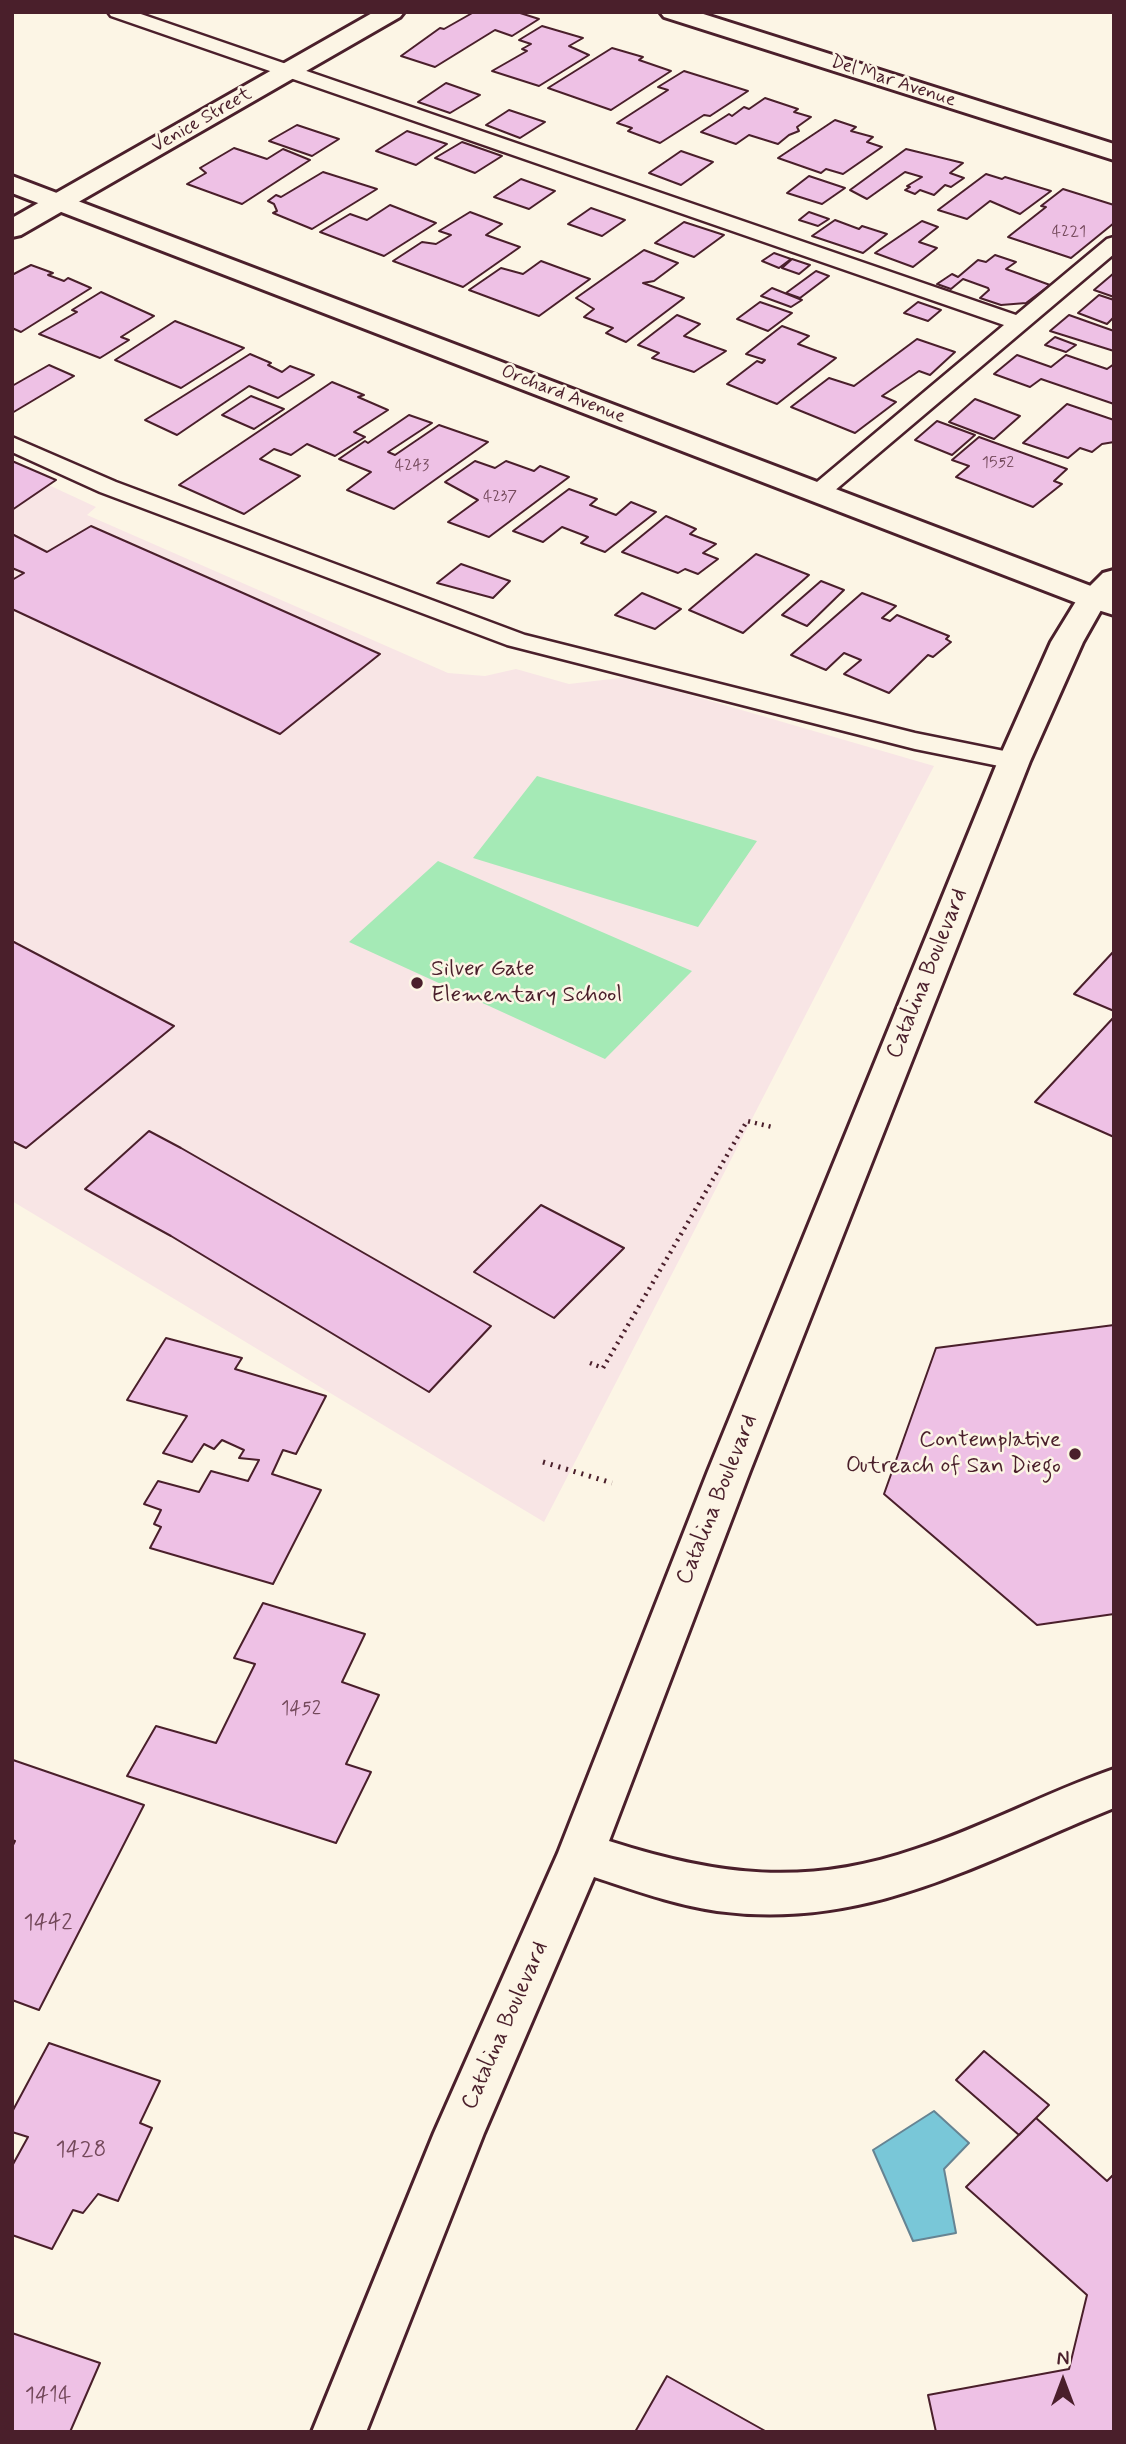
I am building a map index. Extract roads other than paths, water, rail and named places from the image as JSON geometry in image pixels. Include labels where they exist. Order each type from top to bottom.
[{"type":"street","name":"Venice Street","points":[[12,229],[392,12]]},
{"type":"street","name":"Del Mar Avenue","points":[[673,12],[1114,152]]},
{"type":"street","name":"Orchard Avenue","points":[[12,184],[819,492],[1107,594]]},
{"type":"street","name":"Catalina Boulevard","points":[[339,2432],[460,2133],[582,1853],[619,1750],[953,908],[1014,761],[1067,642],[1107,594]]},
{"type":"street","points":[[582,1853],[680,1882],[735,1892],[791,1892],[853,1887],[919,1869],[1114,1787]]},
{"type":"lane","points":[[117,12],[1020,323]]},
{"type":"lane","points":[[819,492],[1114,243]]},
{"type":"lane","points":[[12,444],[108,487],[516,640],[915,741],[1014,761]]},
{"type":"water","points":[[934,2111],[969,2143],[944,2169],[956,2233],[913,2241],[873,2150]]},
{"type":"place","name":"Silver Gate Elementary School","points":[[417,983]]},
{"type":"place","name":"Contemplative Outreach of San Diego","points":[[1075,1454]]}]
